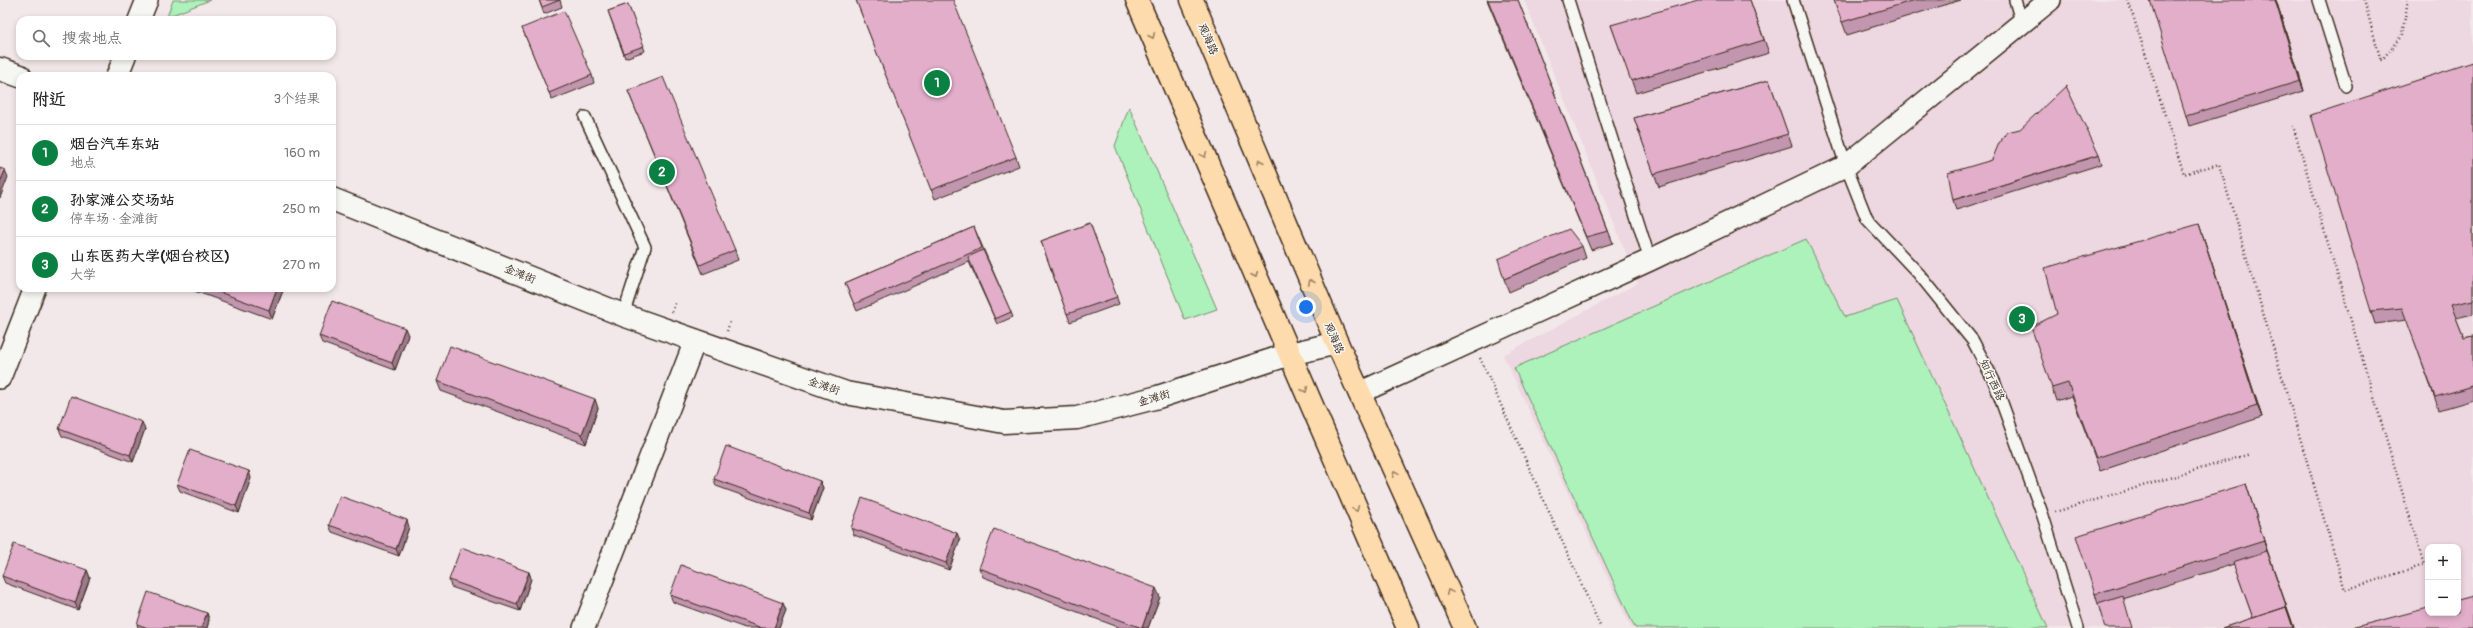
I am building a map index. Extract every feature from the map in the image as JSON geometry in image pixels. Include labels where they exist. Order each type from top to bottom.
[{"type":"main road","points":[[1137,0],[1408,628]]},
{"type":"main road","name":"观海路","points":[[1192,0],[1337,344],[1465,628]]},
{"type":"street","points":[[141,16],[147,0]]},
{"type":"street","points":[[1359,393],[1650,260],[1846,166],[2050,0]]},
{"type":"street","points":[[119,72],[123,60]]},
{"type":"street","points":[[0,69],[16,75]]},
{"type":"street","name":"金滩街","points":[[336,201],[623,315],[846,393],[1004,422],[1076,418],[1158,398],[1290,354],[1337,344]]},
{"type":"street","points":[[0,378],[33,292]]},
{"type":"street","points":[[584,628],[695,341]]},
{"type":"lane","points":[[1568,0],[1650,260]]},
{"type":"lane","name":"知行西路","points":[[1793,0],[1846,166],[1867,219],[1919,274],[1973,341],[1994,381],[2013,429],[2043,516],[2078,628]]},
{"type":"lane","points":[[2014,0],[2022,24]]},
{"type":"lane","points":[[2319,0],[2346,86]]},
{"type":"lane","points":[[585,117],[645,247],[623,315]]},
{"type":"path","points":[[2128,0],[2184,174],[2219,164],[2345,590],[2424,565],[2293,126]]},
{"type":"path","points":[[2364,0],[2381,61],[2402,35],[2408,0]]},
{"type":"path","points":[[1479,356],[1601,628]]},
{"type":"path","points":[[2043,516],[2250,454]]},
{"type":"shaded area","points":[[1524,0],[2473,0],[2473,628],[1631,628],[1503,355],[1638,283]]},
{"type":"green space","points":[[173,0],[210,0],[170,16],[167,16]]},
{"type":"green space","points":[[1129,107],[1217,309],[1185,320],[1115,146]]},
{"type":"green space","points":[[1806,239],[1845,317],[1897,300],[2048,628],[1635,628],[1514,368]]},
{"type":"building","points":[[539,0],[560,0],[542,7]]},
{"type":"building","points":[[856,0],[953,0],[1016,157],[931,190]]},
{"type":"building","points":[[1488,0],[1518,0],[1608,231],[1586,237]]},
{"type":"building","points":[[1698,0],[1750,0],[1764,40],[1631,81],[1611,25]]},
{"type":"building","points":[[1834,0],[1915,0],[1842,22]]},
{"type":"building","points":[[2150,0],[2275,0],[2300,81],[2186,116]]},
{"type":"building","points":[[628,4],[644,46],[624,53],[608,11]]},
{"type":"building","points":[[564,11],[592,75],[549,93],[522,28]]},
{"type":"building","points":[[2473,62],[2473,300],[2451,305],[2464,338],[2473,336],[2473,386],[2435,397],[2402,308],[2371,311],[2311,115]]},
{"type":"building","points":[[663,77],[735,250],[700,265],[628,91]]},
{"type":"building","points":[[1769,80],[1788,134],[1654,174],[1634,118]]},
{"type":"building","points":[[2066,86],[2099,155],[1953,200],[1948,173],[1992,160],[1999,143],[2007,132],[2020,129]]},
{"type":"building","points":[[0,168],[5,170],[0,183]]},
{"type":"building","points":[[1090,223],[1117,297],[1067,314],[1041,241]]},
{"type":"building","points":[[2199,224],[2257,405],[2096,458],[2068,383],[2052,388],[2031,327],[2057,314],[2045,268]]},
{"type":"building","points":[[974,227],[982,248],[854,304],[845,283]]},
{"type":"building","points":[[1569,229],[1582,246],[1504,279],[1498,259]]},
{"type":"building","points":[[983,250],[1011,312],[995,319],[968,257]]},
{"type":"building","points":[[219,292],[276,292],[269,310]]},
{"type":"building","points":[[332,301],[405,328],[392,363],[319,336]]},
{"type":"building","points":[[450,346],[595,399],[582,434],[437,381]]},
{"type":"building","points":[[71,396],[142,422],[130,455],[59,429]]},
{"type":"building","points":[[726,446],[820,481],[809,513],[714,479]]},
{"type":"building","points":[[190,450],[249,471],[236,506],[177,484]]},
{"type":"building","points":[[2246,484],[2264,541],[2095,594],[2076,536]]},
{"type":"building","points":[[340,496],[407,520],[396,549],[329,525]]},
{"type":"building","points":[[862,498],[957,533],[946,563],[851,528]]},
{"type":"building","points":[[994,529],[1156,588],[1142,628],[979,568]]},
{"type":"building","points":[[14,544],[87,570],[75,603],[2,576]]},
{"type":"building","points":[[461,547],[529,572],[517,604],[449,580]]},
{"type":"building","points":[[2267,551],[2290,617],[2286,607],[2253,618],[2233,562]]},
{"type":"building","points":[[681,565],[783,603],[774,628],[762,628],[670,595]]},
{"type":"building","points":[[148,592],[207,613],[201,628],[148,628],[137,624]]},
{"type":"building","points":[[2123,596],[2132,628],[2105,628],[2098,604]]},
{"type":"building","points":[[2473,596],[2473,628],[2355,628],[2425,609],[2425,616],[2461,616],[2461,599]]},
{"type":"building","points":[[2286,607],[2293,628],[2222,628]]},
{"type":"place","name":"烟台汽车东站","points":[[937,83]]},
{"type":"place","name":"孙家滩公交场站","points":[[662,172]]},
{"type":"place","name":"山东医药大学(烟台校区)","points":[[2022,319]]}]
